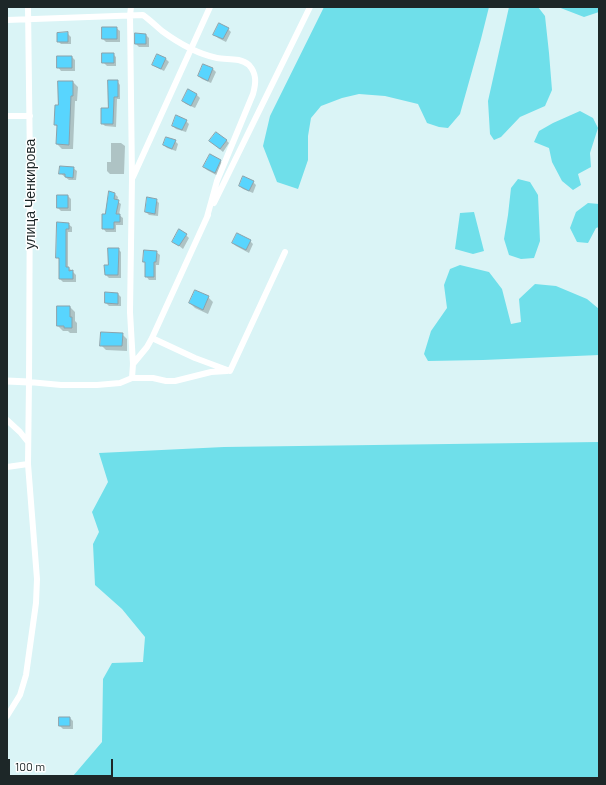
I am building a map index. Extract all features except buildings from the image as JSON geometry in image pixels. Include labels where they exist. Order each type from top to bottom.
[{"type":"street","name":"улица Ченкирова","points":[[7,716],[20,695],[26,675],[36,604],[37,579],[28,464],[30,116],[28,7]]},
{"type":"street","points":[[131,7],[132,178],[130,312],[133,364],[132,378]]},
{"type":"street","points":[[132,178],[210,7]]},
{"type":"street","points":[[133,364],[147,347],[152,338],[207,217],[310,7]]},
{"type":"street","points":[[7,20],[143,15],[162,31],[191,49],[218,58],[241,60],[248,65],[255,74],[256,83],[254,94],[217,180],[207,217]]},
{"type":"street","points":[[7,116],[30,116]]},
{"type":"street","points":[[230,371],[285,252]]},
{"type":"street","points":[[152,338],[195,358],[230,371]]},
{"type":"street","points":[[7,381],[61,385],[97,385],[120,383],[132,378],[153,378],[166,381],[175,381],[211,372],[230,371]]},
{"type":"street","points":[[7,420],[28,442]]},
{"type":"street","points":[[7,467],[28,464]]},
{"type":"shaded area","points":[[324,7],[489,7],[460,114],[448,128],[427,123],[418,104],[385,96],[359,94],[342,98],[321,106],[311,118],[308,136],[308,160],[298,189],[277,182],[263,146],[270,116]]},
{"type":"shaded area","points":[[509,7],[538,7],[545,16],[552,90],[545,106],[520,117],[501,137],[494,140],[490,134],[488,101]]},
{"type":"shaded area","points":[[558,7],[599,7],[599,12],[584,17]]},
{"type":"shaded area","points":[[580,111],[593,118],[598,128],[590,153],[591,167],[578,174],[581,185],[573,190],[562,181],[552,162],[549,148],[534,142],[539,131]]},
{"type":"shaded area","points":[[518,179],[530,182],[538,195],[540,241],[534,258],[521,259],[509,255],[504,239],[511,188]]},
{"type":"shaded area","points":[[588,203],[599,204],[599,227],[596,228],[588,243],[577,242],[570,228],[576,212]]},
{"type":"shaded area","points":[[474,212],[484,251],[473,254],[455,249],[460,213]]},
{"type":"shaded area","points":[[460,265],[489,272],[502,289],[511,324],[521,322],[519,299],[535,284],[556,286],[587,299],[599,309],[599,355],[428,361],[424,354],[431,331],[447,308],[444,285],[450,269]]},
{"type":"shaded area","points":[[599,442],[599,778],[76,778],[73,776],[102,742],[103,679],[112,663],[143,662],[145,637],[122,609],[95,585],[93,544],[99,532],[92,512],[108,482],[99,453],[224,447]]}]
